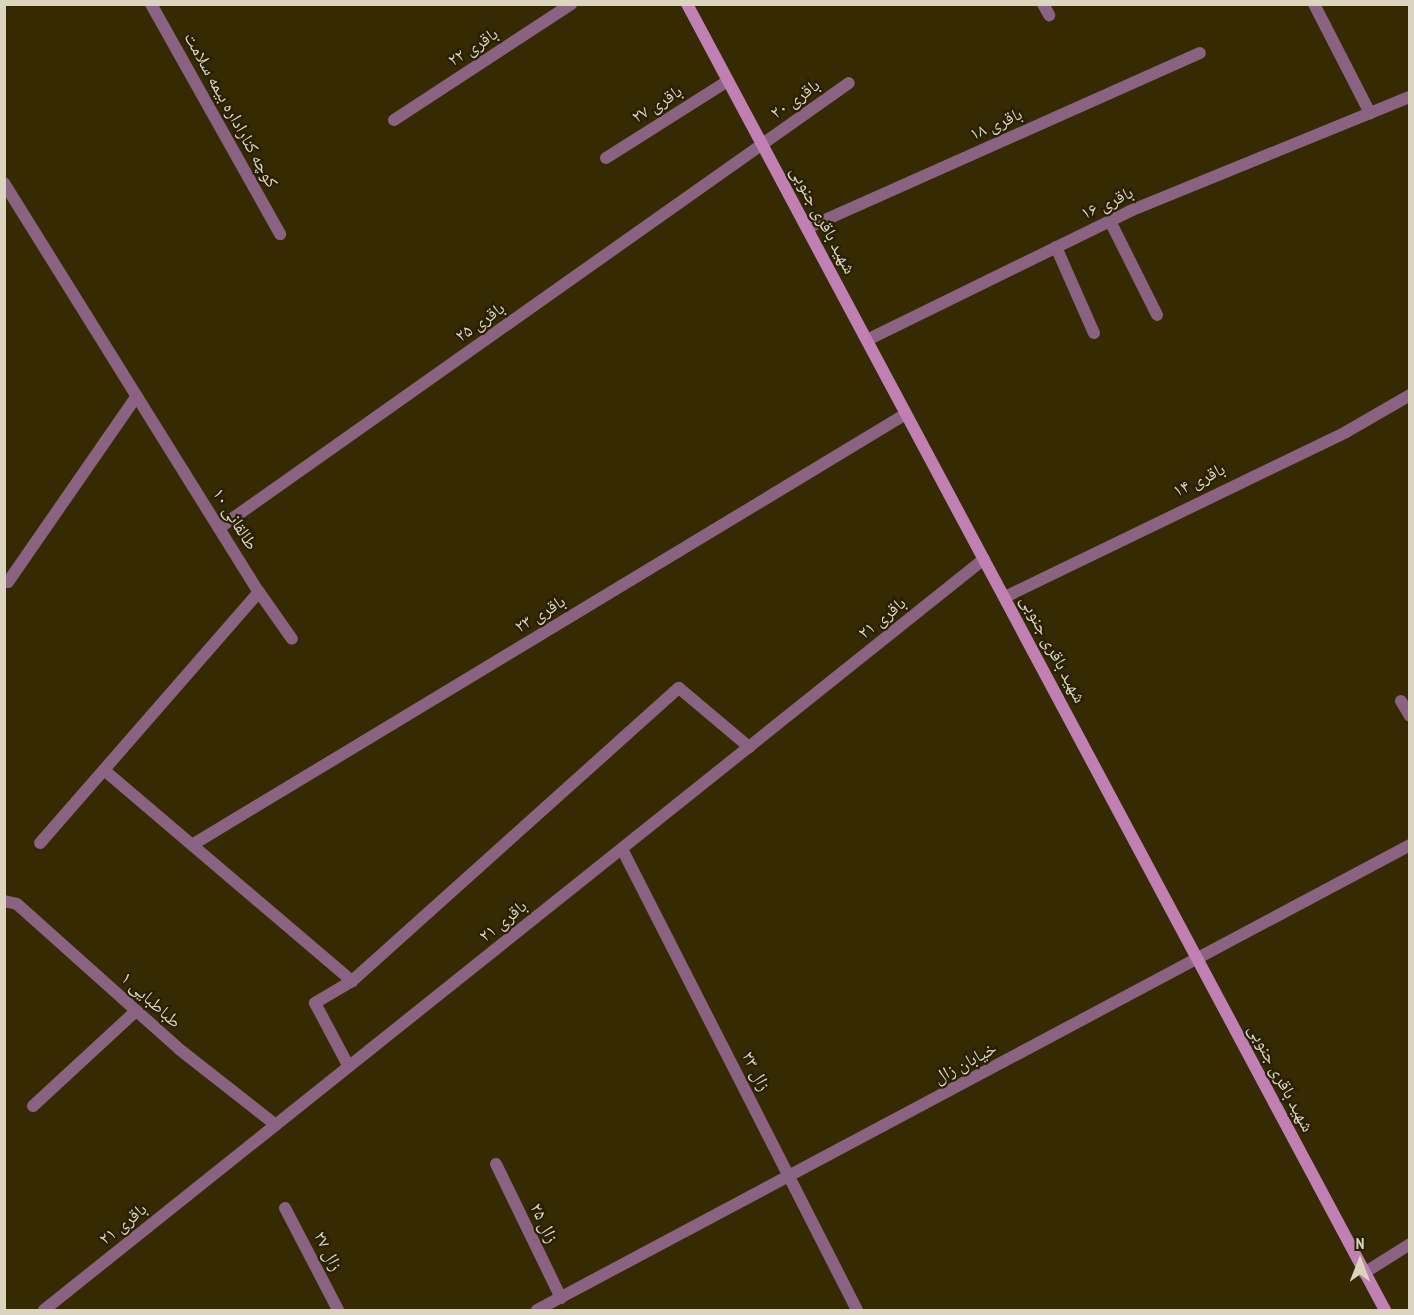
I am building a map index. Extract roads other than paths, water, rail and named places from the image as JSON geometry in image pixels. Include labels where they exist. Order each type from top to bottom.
[{"type":"main road","name":"شهید باقری جنوبی","points":[[687,4],[1385,1311]]},
{"type":"street","name":"کوچه کناراداره بیمه سلامت","points":[[151,4],[280,234]]},
{"type":"street","name":"باقری ۲۲","points":[[394,120],[571,4]]},
{"type":"street","points":[[1314,4],[1370,113]]},
{"type":"street","name":"باقری ۱۸","points":[[807,228],[1200,53]]},
{"type":"street","name":"باقری ۲۷","points":[[606,158],[728,81]]},
{"type":"street","name":"باقری ۲۰","points":[[762,144],[849,83]]},
{"type":"street","name":"باقری ۱۶","points":[[867,340],[1110,221],[1410,97]]},
{"type":"street","name":"باقری ۲۵","points":[[219,528],[762,144]]},
{"type":"street","name":"طالقانی ۱۰","points":[[4,183],[259,592],[292,639]]},
{"type":"street","points":[[1110,221],[1157,315]]},
{"type":"street","points":[[1056,247],[1094,333]]},
{"type":"street","name":"باقری ۱۴","points":[[1005,597],[1346,432],[1410,395]]},
{"type":"street","points":[[8,582],[137,396]]},
{"type":"street","name":"باقری ۲۳","points":[[192,845],[906,414]]},
{"type":"street","name":"باقری ۲۱","points":[[44,1311],[984,560]]},
{"type":"street","points":[[40,843],[259,592]]},
{"type":"street","points":[[349,1067],[315,1002],[352,981],[679,688],[749,747]]},
{"type":"street","points":[[1401,701],[1410,716]]},
{"type":"street","points":[[104,770],[352,981]]},
{"type":"street","name":"خیابان زال","points":[[537,1311],[1410,845]]},
{"type":"street","name":"زال ۲۳","points":[[622,849],[857,1311]]},
{"type":"street","name":"طباطبایی ۱","points":[[4,901],[17,904],[136,1011],[276,1125]]},
{"type":"street","points":[[33,1106],[136,1011]]},
{"type":"street","name":"زال ۲۵","points":[[496,1164],[561,1298]]},
{"type":"street","name":"زال ۲۷","points":[[285,1208],[338,1311]]},
{"type":"street","points":[[1364,1273],[1410,1244]]}]
